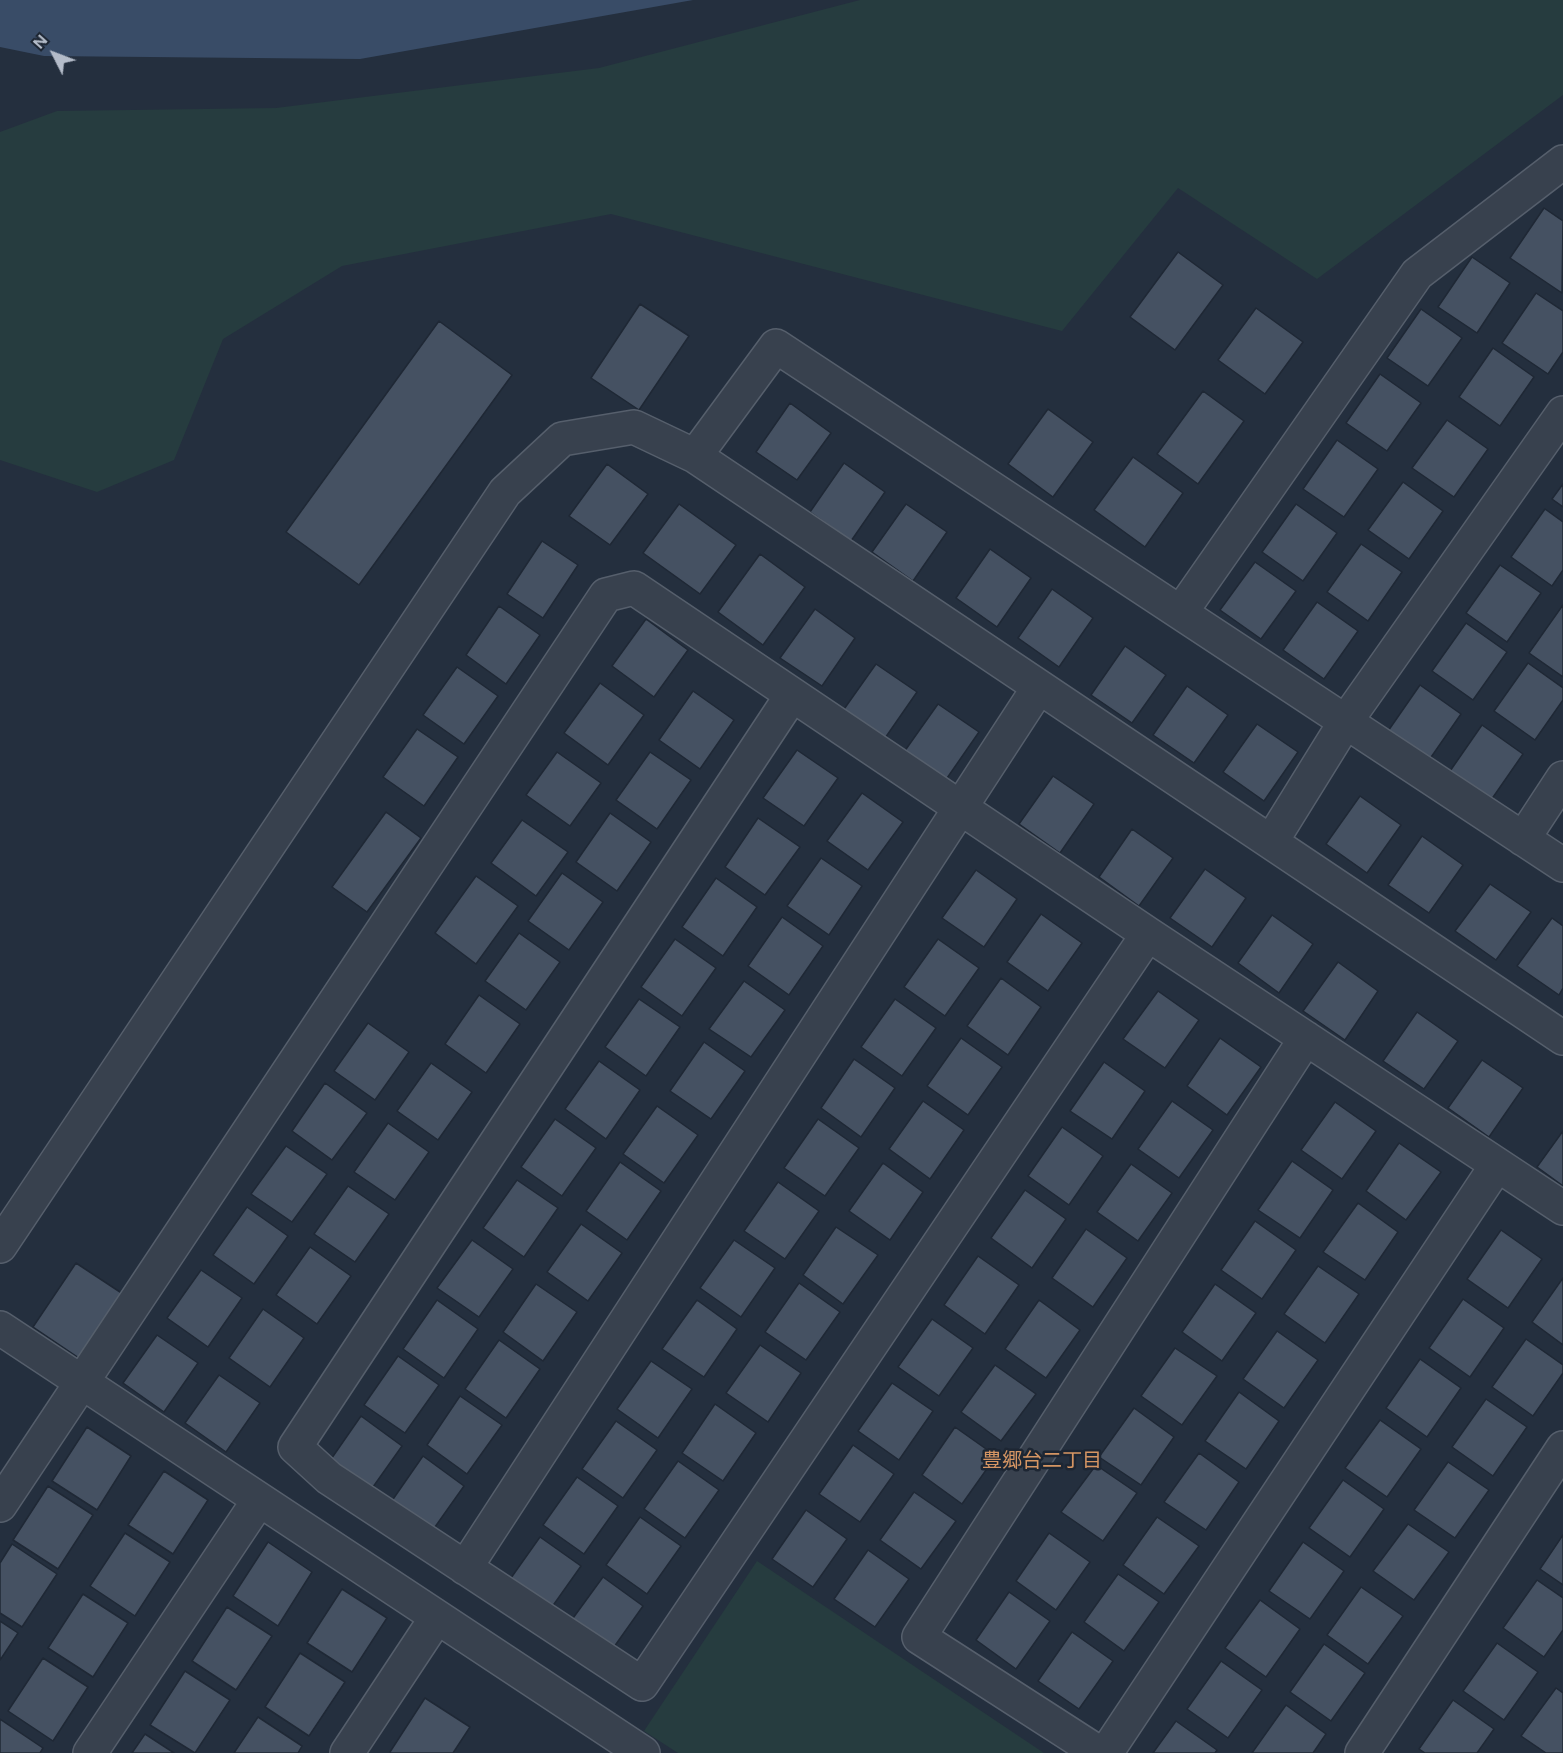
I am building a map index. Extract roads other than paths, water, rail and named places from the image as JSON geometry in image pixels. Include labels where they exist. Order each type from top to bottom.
[{"type":"street","points":[[1181,612],[1417,274],[1563,162]]},
{"type":"street","points":[[695,456],[776,346],[1563,865]]},
{"type":"street","points":[[1270,843],[1346,721],[1563,413]]},
{"type":"street","points":[[0,1246],[505,492],[561,439],[634,427],[695,456],[1563,1038]]},
{"type":"street","points":[[0,1505],[606,595],[634,588],[1148,934],[1563,1208]]},
{"type":"street","points":[[465,1568],[1039,687]]},
{"type":"street","points":[[792,695],[295,1447],[329,1478],[642,1684],[1148,934]]},
{"type":"street","points":[[1523,839],[1563,778]]},
{"type":"street","points":[[1100,1753],[919,1637],[1306,1038]]},
{"type":"street","points":[[1106,1753],[1497,1165]]},
{"type":"street","points":[[0,1328],[436,1617],[608,1744],[643,1753]]},
{"type":"street","points":[[1362,1753],[1563,1448]]},
{"type":"street","points":[[90,1753],[259,1500]]},
{"type":"street","points":[[347,1753],[436,1617]]},
{"type":"water","points":[[0,0],[693,0],[360,59],[44,56],[0,47]]},
{"type":"district","name":"豊郷台二丁目","points":[[1042,1461]]}]
